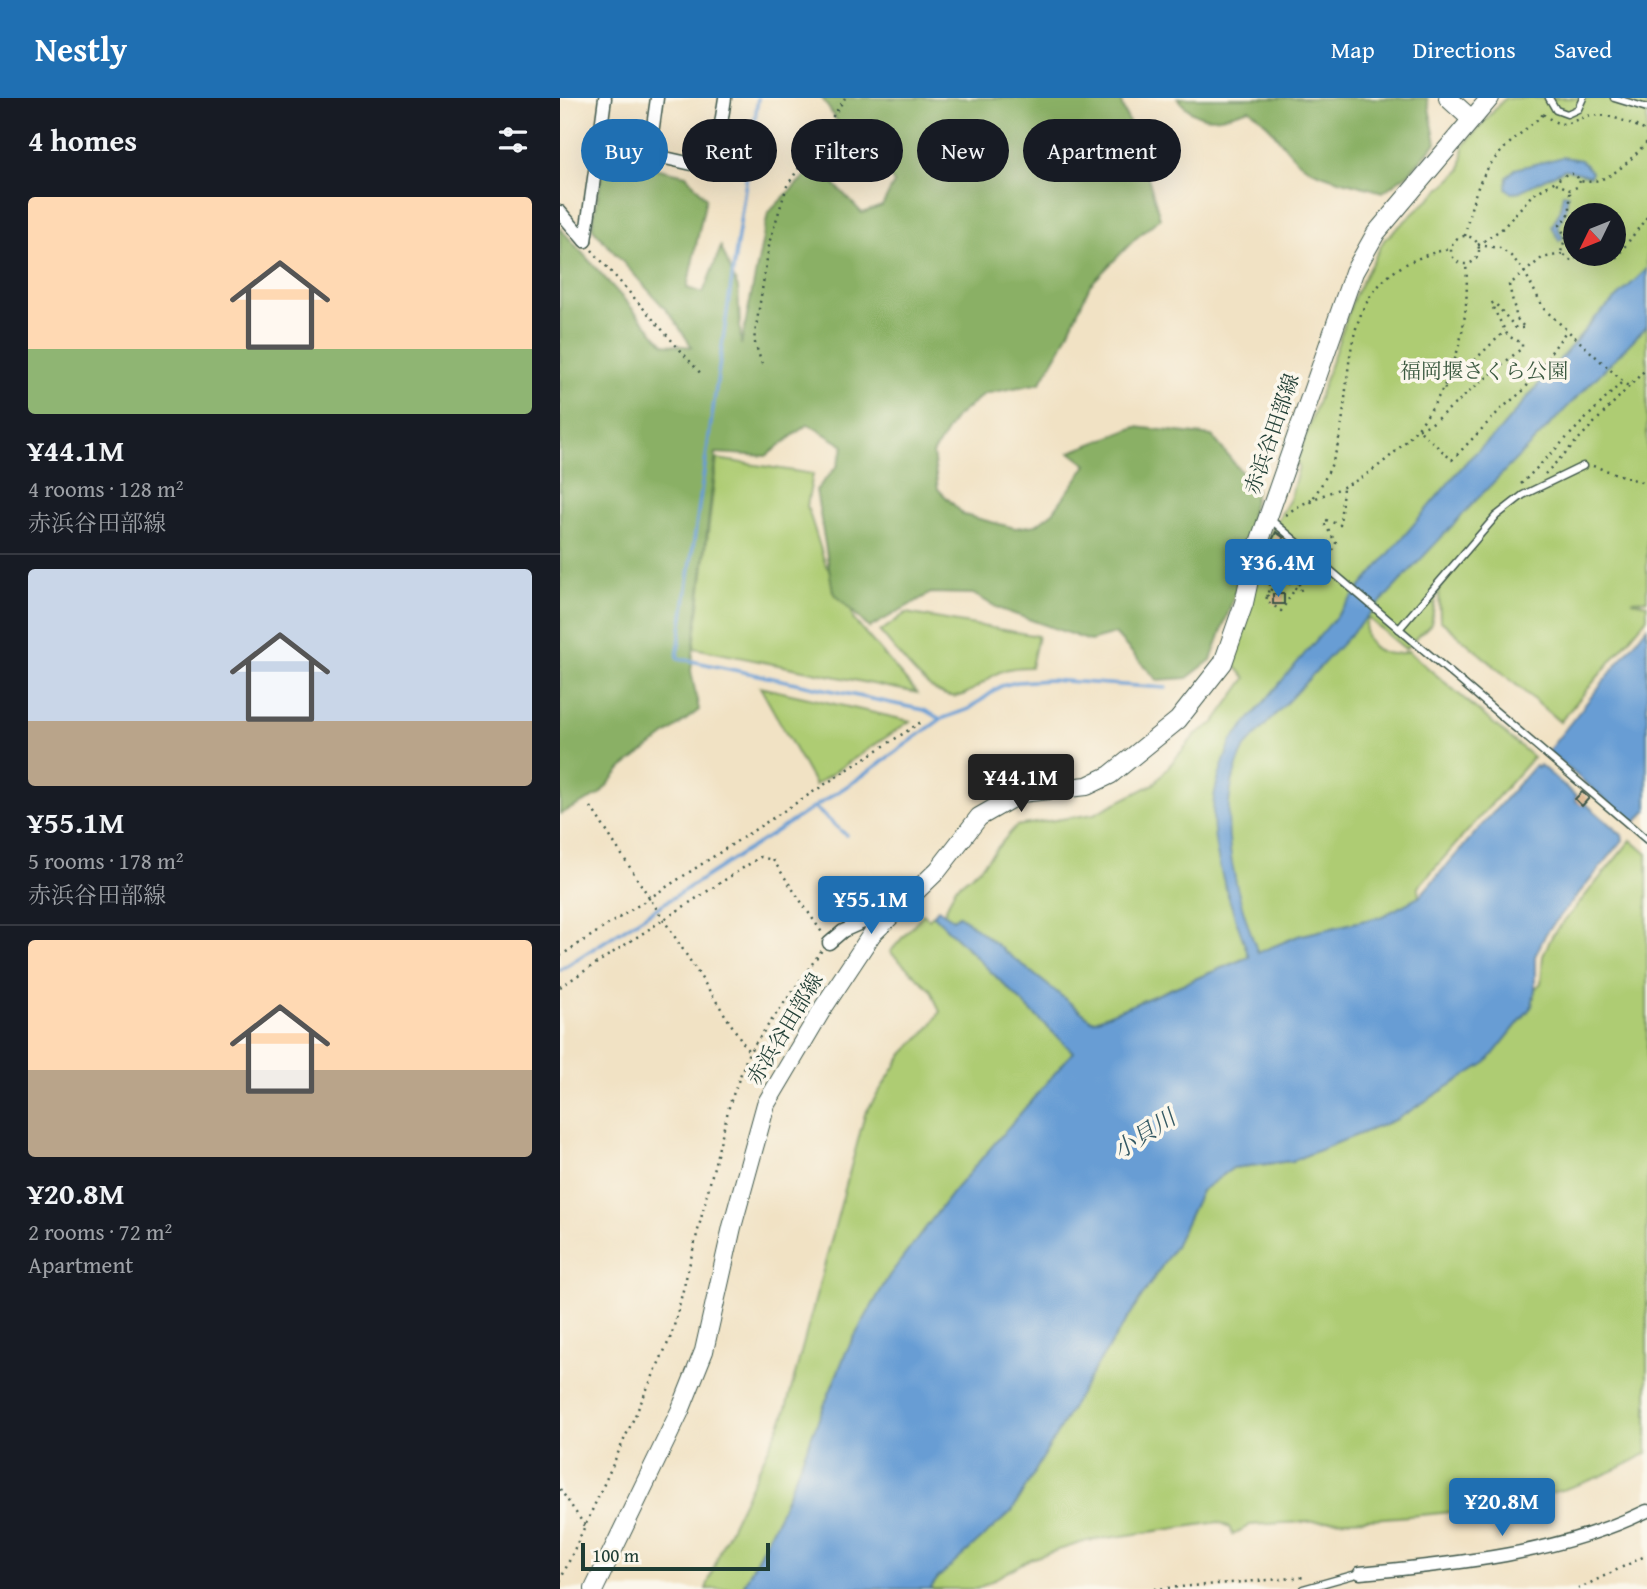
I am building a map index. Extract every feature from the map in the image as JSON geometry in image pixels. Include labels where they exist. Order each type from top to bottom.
[{"type":"main road","points":[[1448,98],[1471,119]]},
{"type":"main road","name":"赤浜谷田部線","points":[[594,1589],[680,1411],[704,1351],[732,1227],[766,1104],[823,1008],[872,934],[938,870],[979,817],[997,804],[1021,793],[1087,786],[1117,770],[1178,720],[1223,663],[1244,603],[1254,558],[1273,521],[1353,272],[1376,233],[1490,98]]},
{"type":"street","points":[[602,119],[605,98]]},
{"type":"street","points":[[654,119],[657,98]]},
{"type":"street","points":[[668,159],[714,169],[725,98]]},
{"type":"street","points":[[585,242],[593,182]]},
{"type":"street","points":[[560,212],[585,242]]},
{"type":"street","points":[[829,943],[843,930],[898,907]]},
{"type":"street","points":[[1360,1573],[1522,1551],[1597,1531],[1647,1511]]},
{"type":"lane","points":[[1549,98],[1552,106],[1561,113],[1573,112],[1583,98]]},
{"type":"lane","points":[[1614,98],[1647,108]]},
{"type":"lane","points":[[1399,629],[1496,516],[1523,495],[1583,466]]},
{"type":"lane","points":[[1273,521],[1647,840]]},
{"type":"lane","points":[[1303,1589],[1360,1573]]},
{"type":"path","points":[[762,364],[754,340],[769,240],[787,186],[845,98]]},
{"type":"path","points":[[1465,236],[1474,194],[1486,171],[1510,139],[1552,106]]},
{"type":"path","points":[[1543,114],[1553,122],[1567,125],[1588,117],[1612,118],[1647,132]]},
{"type":"path","points":[[1629,387],[1545,309],[1525,272],[1500,248],[1478,245],[1472,238],[1465,236],[1453,242],[1451,249],[1455,261],[1466,264],[1476,259],[1478,245],[1503,228],[1531,196],[1543,187],[1556,183],[1567,174],[1575,174],[1580,181],[1588,183],[1610,175],[1647,142]]},
{"type":"path","points":[[1556,183],[1570,190],[1577,187],[1580,181]]},
{"type":"path","points":[[1570,190],[1570,203]]},
{"type":"path","points":[[1626,244],[1647,217]]},
{"type":"path","points":[[585,242],[703,376]]},
{"type":"path","points":[[1418,429],[1432,424],[1518,353],[1522,343],[1505,331],[1491,304],[1494,302],[1516,328],[1525,328],[1517,319],[1507,289],[1542,258],[1562,254],[1560,248],[1563,244]]},
{"type":"path","points":[[1310,503],[1329,472],[1337,449],[1361,310],[1376,287],[1396,270],[1415,260],[1451,249]]},
{"type":"path","points":[[1273,521],[1375,469],[1418,429],[1442,390],[1459,348],[1467,311],[1466,264]]},
{"type":"path","points":[[1418,429],[1452,460],[1493,416],[1524,390],[1567,330]]},
{"type":"path","points":[[1442,390],[1505,331]]},
{"type":"path","points":[[1541,478],[1647,368]]},
{"type":"path","points":[[1517,489],[1623,381]]},
{"type":"path","points":[[1583,466],[1602,468],[1647,484]]},
{"type":"path","points":[[1273,570],[1296,589],[1302,589],[1290,570],[1294,566],[1306,577],[1332,550],[1336,542],[1324,523],[1326,520],[1340,525],[1343,487]]},
{"type":"path","points":[[1254,558],[1274,563],[1266,600],[1282,611],[1296,589]]},
{"type":"path","points":[[1267,597],[1279,575]]},
{"type":"path","points":[[560,956],[921,722]]},
{"type":"path","points":[[591,807],[648,900],[749,1052]]},
{"type":"path","points":[[560,987],[760,857],[773,860],[829,943],[749,1052],[730,1103],[672,1334],[560,1581]]},
{"type":"path","points":[[560,1489],[585,1526]]},
{"type":"path","points":[[1578,1589],[1647,1555]]},
{"type":"path","points":[[1154,1589],[1310,1577]]},
{"type":"green space","points":[[822,98],[1122,98],[1128,119],[1023,119],[1023,182],[1149,182],[1160,218],[1135,239],[1090,285],[1062,346],[1040,383],[984,394],[955,418],[933,454],[938,489],[964,515],[1015,528],[1036,525],[1053,512],[1087,465],[1070,452],[1136,427],[1212,436],[1256,490],[1237,588],[1211,660],[1187,678],[1157,680],[1115,634],[1090,641],[1000,609],[973,594],[931,593],[869,628],[833,592],[816,490],[837,466],[844,446],[808,424],[766,456],[716,453],[691,671],[699,710],[622,768],[599,795],[560,814],[560,228],[664,344],[692,347],[671,315],[592,228],[600,182],[668,182],[668,171],[682,174],[682,182],[692,182],[706,198],[687,288],[703,293],[721,247],[738,288],[741,345],[768,213],[799,182],[832,182],[862,213],[882,206],[893,182],[903,182],[903,119],[836,119]]},
{"type":"green space","points":[[1177,98],[1427,98],[1436,143],[1409,173],[1383,192],[1310,169],[1293,156],[1258,115],[1249,109],[1210,118],[1194,113]]},
{"type":"green space","name":"福岡堰さくら公園","points":[[1505,98],[1647,98],[1647,600],[1631,601],[1647,604],[1647,618],[1560,722],[1440,620],[1439,589],[1454,571],[1437,589],[1431,624],[1405,649],[1368,618],[1366,636],[1375,648],[1390,654],[1408,651],[1533,757],[1418,887],[1419,897],[1383,916],[1298,936],[1093,1021],[959,915],[953,919],[944,913],[955,888],[980,868],[1016,826],[1094,814],[1154,784],[1196,734],[1214,723],[1246,678],[1229,660],[1268,536],[1290,499],[1299,466],[1296,464],[1354,297],[1384,240],[1461,170],[1464,145]]},
{"type":"green space","points":[[717,459],[813,474],[807,506],[826,566],[838,580],[848,583],[853,619],[917,693],[694,648]]},
{"type":"green space","points":[[906,613],[1038,636],[1031,667],[1002,671],[967,693],[955,696],[943,694],[919,677],[880,632]]},
{"type":"green space","points":[[760,687],[910,721],[815,785]]},
{"type":"green space","points":[[1631,840],[1647,854],[1647,1453],[1603,1475],[1556,1492],[1506,1504],[1402,1517],[1250,1525],[1233,1535],[1229,1527],[1219,1522],[1087,1541],[1030,1559],[977,1589],[930,1589],[1092,1373],[1175,1246],[1201,1191],[1233,1168],[1292,1161],[1397,1119],[1487,1062],[1532,1006],[1535,989],[1541,983],[1543,956],[1552,936]]},
{"type":"green space","points":[[923,914],[929,919],[933,915],[1073,1052],[953,1192],[889,1276],[847,1350],[781,1511],[742,1589],[706,1589],[722,1546],[784,1416],[865,1114],[903,1054],[930,1027],[940,1012],[931,990],[890,952]]},
{"type":"water","points":[[1563,157],[1581,160],[1592,172],[1590,176],[1565,169],[1518,192],[1512,193],[1506,188],[1507,177],[1515,169]]},
{"type":"water","points":[[1563,193],[1568,194],[1566,203],[1563,203],[1563,216],[1558,227],[1563,238],[1559,241],[1552,226],[1560,211]]},
{"type":"water","name":"小貝川","points":[[1647,269],[1647,326],[1481,495],[1245,747],[1235,772],[1230,797],[1230,850],[1241,903],[1258,953],[1298,936],[1383,916],[1419,897],[1535,765],[1538,768],[1540,765],[1577,797],[1575,800],[1582,805],[1585,803],[1622,835],[1623,840],[1546,933],[1535,956],[1532,1006],[1487,1062],[1397,1119],[1292,1161],[1233,1168],[1201,1191],[1175,1246],[1092,1373],[1012,1511],[938,1578],[930,1589],[742,1589],[781,1511],[847,1350],[889,1276],[953,1192],[1073,1052],[933,915],[938,909],[953,919],[959,915],[1093,1021],[1249,957],[1223,878],[1213,817],[1219,775],[1232,740],[1467,461],[1500,430],[1594,319]]},
{"type":"water","points":[[1647,627],[1647,810],[1634,824],[1548,751]]},
{"type":"building","points":[[1276,532],[1284,538],[1276,547],[1271,543]]},
{"type":"building","points":[[1273,594],[1284,594],[1284,604],[1273,604]]},
{"type":"building","points":[[1582,792],[1589,798],[1582,806],[1575,799]]},
{"type":"waterway","points":[[758,98],[677,658],[924,710],[941,719]]},
{"type":"waterway","points":[[560,970],[858,779],[941,719],[969,709],[1001,686],[1050,680],[1166,688]]},
{"type":"waterway","points":[[814,807],[846,835]]}]
